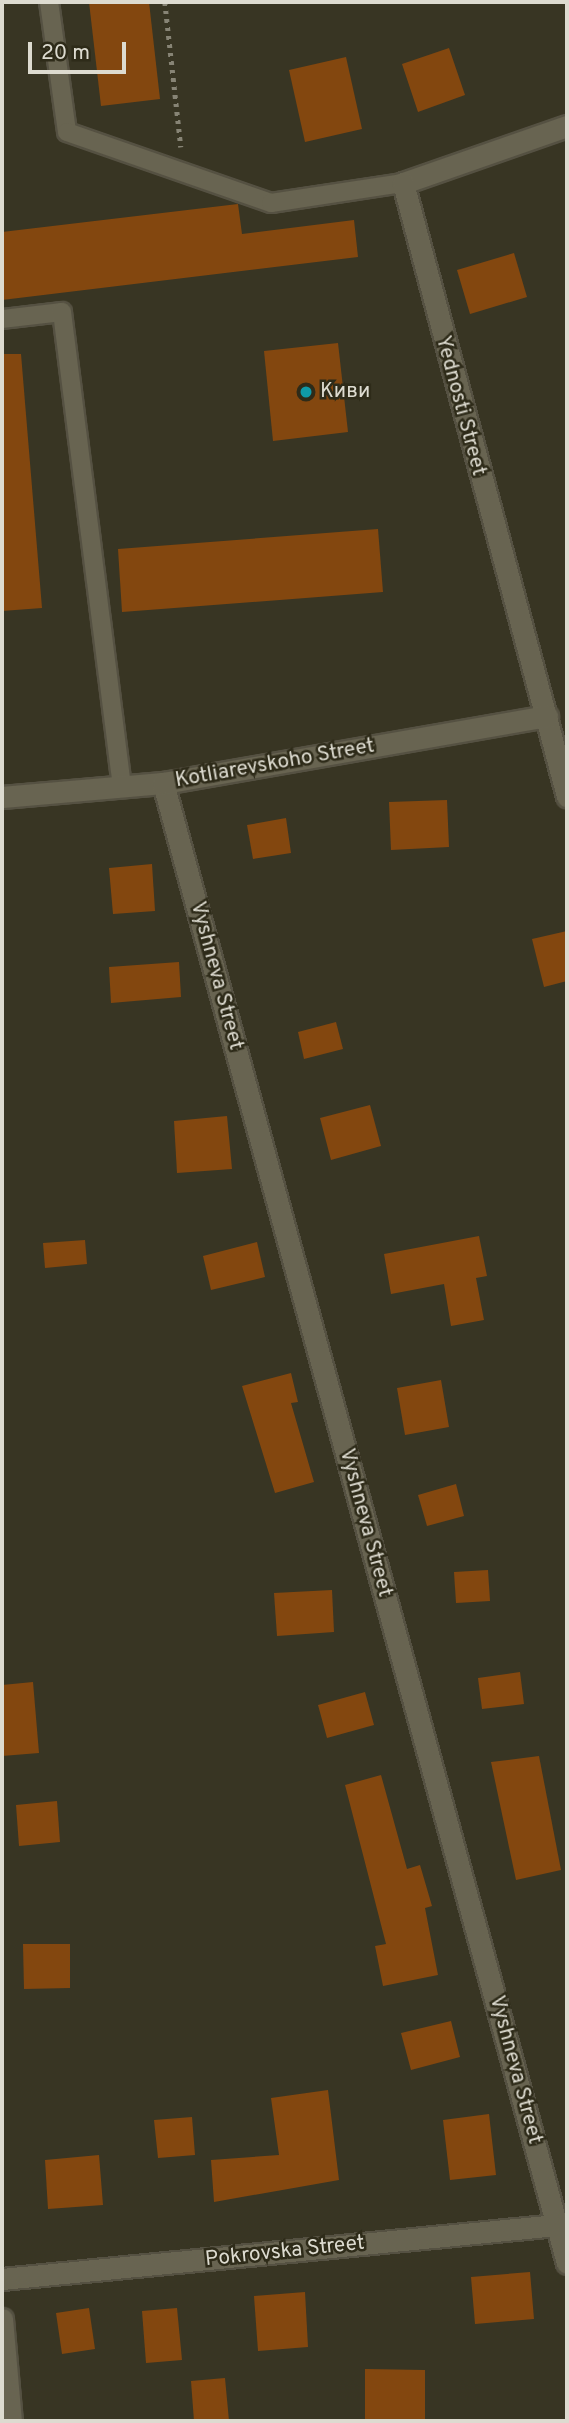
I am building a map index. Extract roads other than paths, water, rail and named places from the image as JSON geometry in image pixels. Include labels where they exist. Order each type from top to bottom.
[{"type":"street","points":[[403,183],[567,126]]},
{"type":"street","name":"Yednosti Street","points":[[403,183],[468,442],[547,716],[567,796]]},
{"type":"street","name":"Kotliarevskoho Street","points":[[2,797],[163,783],[547,716]]},
{"type":"street","name":"Vyshneva Street","points":[[163,783],[562,2225],[567,2263]]},
{"type":"street","name":"Pokrovska Street","points":[[2,2279],[562,2225]]},
{"type":"street","points":[[2,2319],[10,2421]]},
{"type":"lane","points":[[49,2],[68,132],[271,203],[403,183]]},
{"type":"lane","points":[[2,319],[62,312],[122,787]]},
{"type":"place","name":"Киви","points":[[306,392]]}]
